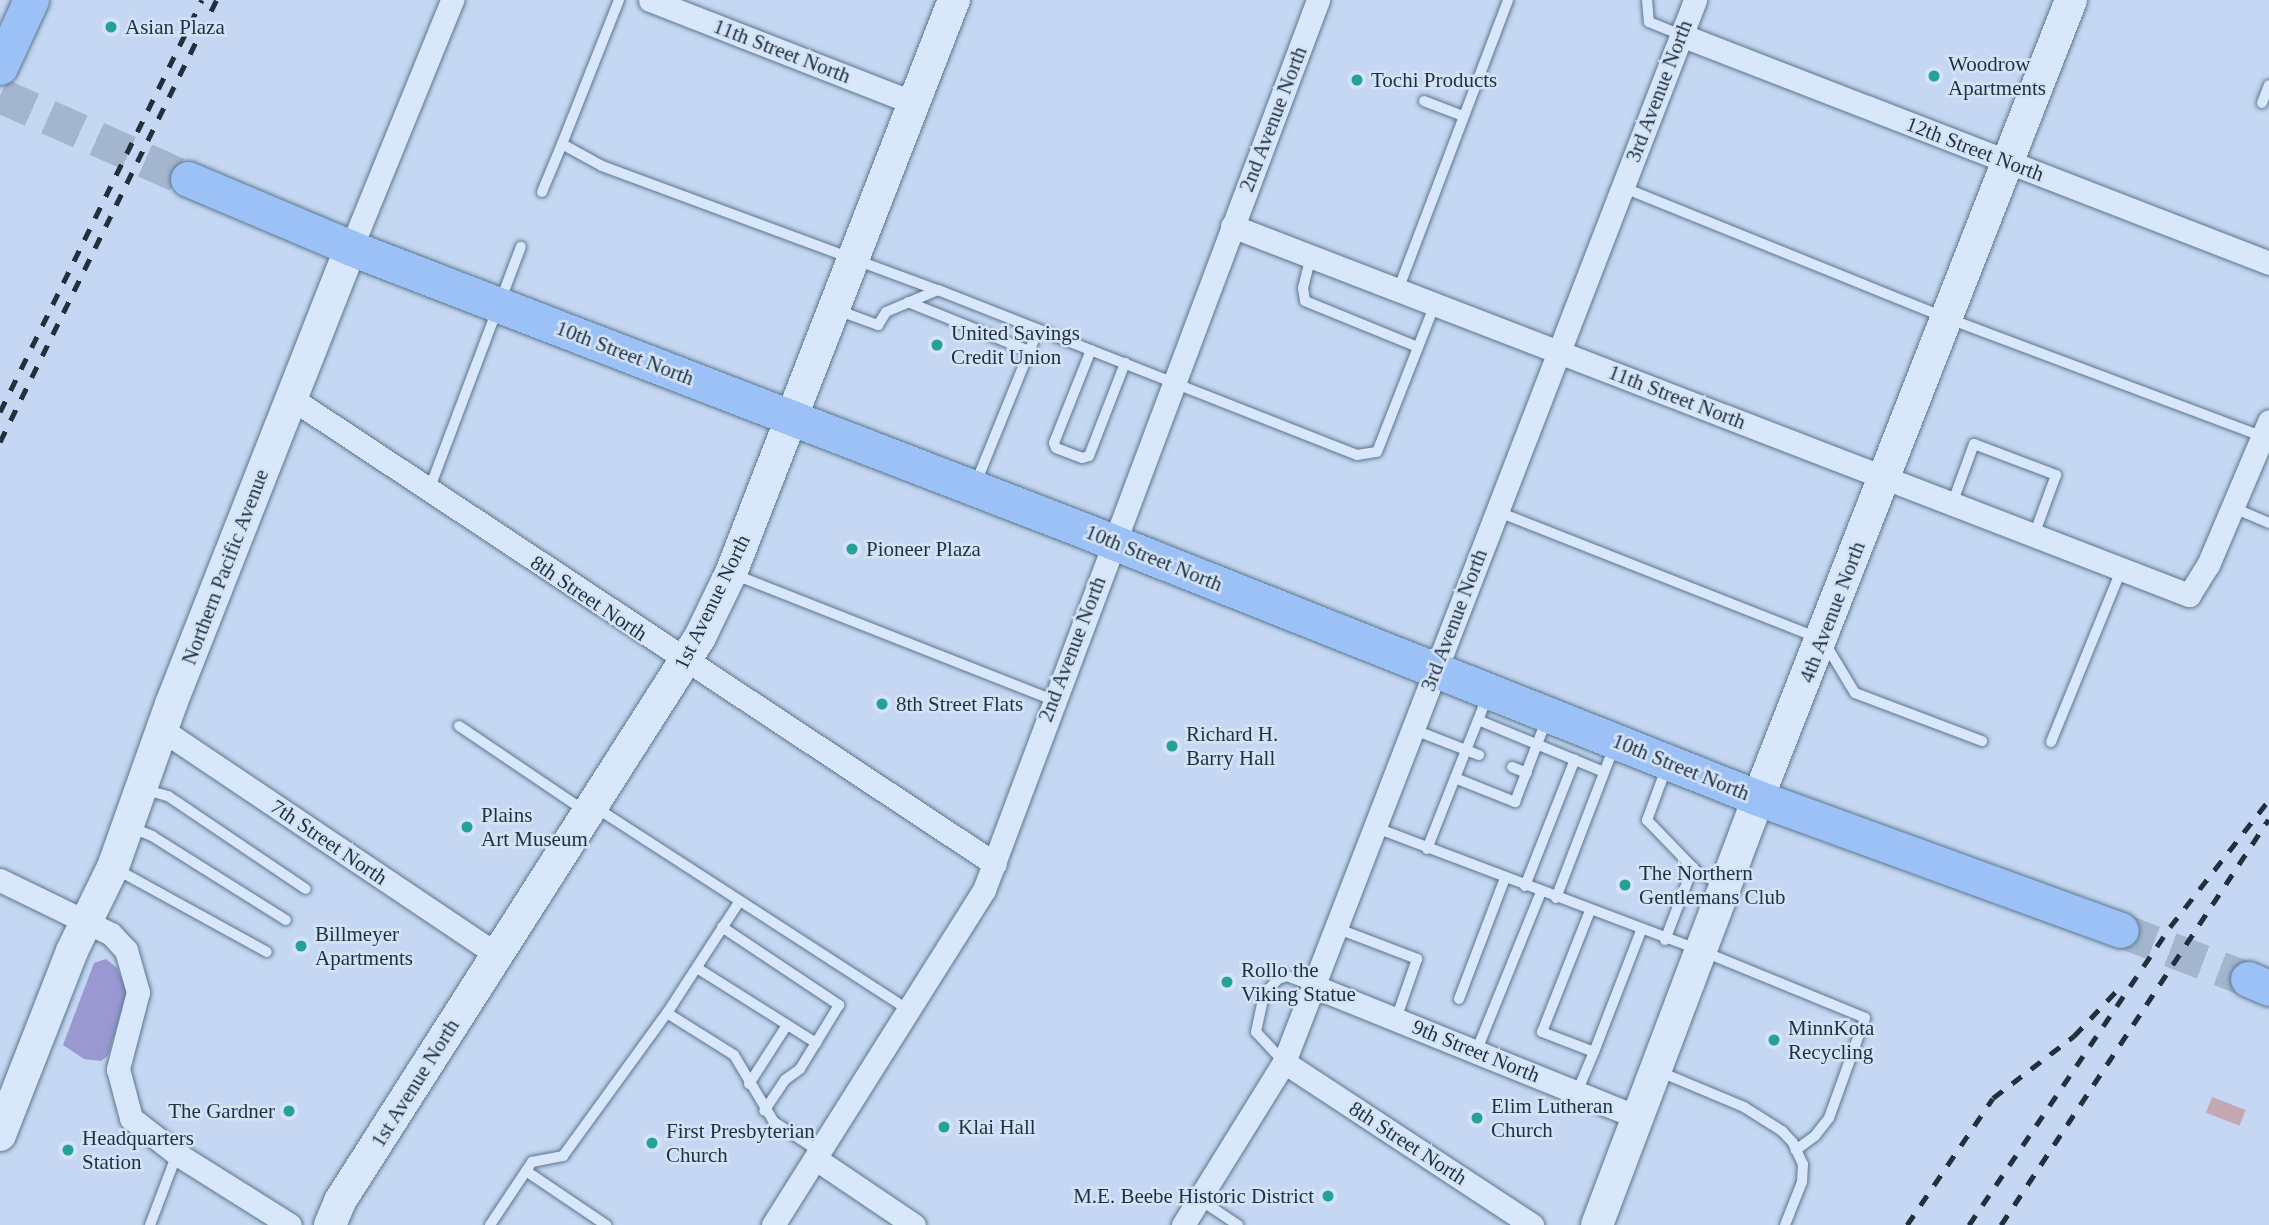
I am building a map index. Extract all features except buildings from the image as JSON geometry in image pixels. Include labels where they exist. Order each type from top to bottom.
[{"type":"main road","points":[[0,67],[31,0]]},
{"type":"main road","name":"10th Street North","points":[[188,179],[351,248],[1113,542],[1434,670],[1483,706],[1610,757],[1668,762],[1758,798],[2121,930]]},
{"type":"street","name":"Northern Pacific Avenue","points":[[0,1135],[86,920],[113,867],[161,729],[452,0]]},
{"type":"street","name":"11th Street North","points":[[650,0],[914,103]]},
{"type":"street","name":"1st Avenue North","points":[[330,1225],[340,1201],[685,663],[731,573],[789,416],[954,0]]},
{"type":"street","name":"2nd Avenue North","points":[[773,1225],[984,890],[1053,700],[1318,0]]},
{"type":"street","name":"3rd Avenue North","points":[[1183,1225],[1284,1062],[1695,0]]},
{"type":"street","name":"4th Avenue North","points":[[1597,1225],[1758,798],[1823,640],[2071,0]]},
{"type":"street","name":"12th Street North","points":[[1681,35],[2269,263]]},
{"type":"street","name":"11th Street North","points":[[1232,226],[2189,595],[2234,508]]},
{"type":"street","name":"8th Street North","points":[[291,398],[428,493],[995,864]]},
{"type":"street","points":[[2234,508],[2266,429]]},
{"type":"street","name":"7th Street North","points":[[161,729],[497,955]]},
{"type":"street","points":[[0,880],[86,920],[126,950],[138,992],[118,1069],[131,1118],[177,1154],[290,1225]]},
{"type":"street","name":"9th Street North","points":[[1313,986],[1637,1117]]},
{"type":"street","name":"8th Street North","points":[[1284,1062],[1532,1225]]},
{"type":"street","points":[[818,1156],[914,1225]]},
{"type":"lane","points":[[542,191],[619,0]]},
{"type":"lane","points":[[1398,290],[1508,0]]},
{"type":"lane","points":[[1647,0],[1649,22],[1681,35]]},
{"type":"lane","points":[[2262,103],[2269,85]]},
{"type":"lane","points":[[1424,101],[1464,116]]},
{"type":"lane","points":[[562,144],[602,166],[851,261],[938,290],[1367,457],[1377,452],[1434,304]]},
{"type":"lane","points":[[1622,187],[1947,318],[2266,429]]},
{"type":"lane","points":[[428,493],[521,247]]},
{"type":"lane","points":[[1311,256],[1303,288],[1305,301],[1418,347]]},
{"type":"lane","points":[[833,309],[878,326],[886,312],[938,290]]},
{"type":"lane","points":[[908,302],[1029,351]]},
{"type":"lane","points":[[974,488],[1038,330]]},
{"type":"lane","points":[[1091,350],[1054,443],[1056,448],[1082,458],[1089,456],[1125,363]]},
{"type":"lane","points":[[1952,503],[1974,444],[2056,475],[2034,535]]},
{"type":"lane","points":[[2234,508],[2269,523]]},
{"type":"lane","points":[[1496,511],[1823,640],[1855,693],[1982,741]]},
{"type":"lane","points":[[2052,742],[2122,568]]},
{"type":"lane","points":[[731,573],[1053,700]]},
{"type":"lane","points":[[1427,849],[1483,706]]},
{"type":"lane","points":[[459,726],[910,1011]]},
{"type":"lane","points":[[1412,729],[1479,755]]},
{"type":"lane","points":[[1455,778],[1516,802],[1543,729],[1574,759],[1610,757],[1556,898]]},
{"type":"lane","points":[[1525,886],[1574,759]]},
{"type":"lane","points":[[1668,762],[1647,820],[1693,867],[1726,885]]},
{"type":"lane","points":[[1512,767],[1527,773]]},
{"type":"lane","points":[[141,788],[168,796],[306,889]]},
{"type":"lane","points":[[128,827],[152,836],[286,920]]},
{"type":"lane","points":[[1374,827],[1641,931],[1702,951],[1865,1018],[1829,1118],[1815,1136],[1796,1150]]},
{"type":"lane","points":[[113,867],[267,952]]},
{"type":"lane","points":[[1665,940],[1693,867]]},
{"type":"lane","points":[[1459,999],[1505,878]]},
{"type":"lane","points":[[1476,1052],[1541,892]]},
{"type":"lane","points":[[490,1225],[532,1162],[564,1156],[667,1013],[739,902]]},
{"type":"lane","points":[[1590,911],[1542,1032],[1594,1052]]},
{"type":"lane","points":[[722,927],[838,1002],[800,1069],[785,1080],[764,1111]]},
{"type":"lane","points":[[1336,928],[1417,959],[1396,1019]]},
{"type":"lane","points":[[1577,1092],[1641,931]]},
{"type":"lane","points":[[697,968],[816,1043]]},
{"type":"lane","points":[[1284,1062],[1256,1032],[1264,995],[1278,979],[1287,976],[1313,986]]},
{"type":"lane","points":[[667,1013],[734,1055],[764,1111],[818,1156]]},
{"type":"lane","points":[[750,1084],[787,1025]]},
{"type":"lane","points":[[1657,1071],[1744,1107],[1782,1131],[1803,1164],[1802,1182],[1785,1225]]},
{"type":"lane","points":[[150,1225],[177,1154]]},
{"type":"lane","points":[[526,1171],[606,1225]]},
{"type":"lane","points":[[1199,1199],[1238,1225]]},
{"type":"shaded area","points":[[106,959],[117,968],[127,991],[108,1056],[101,1061],[84,1059],[63,1045],[94,963]]},
{"type":"shaded area","points":[[2212,1097],[2246,1110],[2240,1126],[2206,1113]]},
{"type":"tunnel","points":[[0,95],[188,179]]},
{"type":"tunnel","points":[[2121,930],[2248,979]]},
{"type":"railway","points":[[0,412],[202,0]]},
{"type":"railway","points":[[0,442],[217,0]]},
{"type":"railway","points":[[1969,1225],[2170,927],[2269,800]]},
{"type":"railway","points":[[2001,1225],[2269,819]]},
{"type":"railway","points":[[1907,1225],[1993,1098],[2074,1036],[2122,985]]},
{"type":"place","name":"Asian Plaza","points":[[111,27]]},
{"type":"place","name":"Woodrow Apartments","points":[[1934,76]]},
{"type":"place","name":"Tochi Products","points":[[1357,80]]},
{"type":"place","name":"United Savings Credit Union","points":[[937,345]]},
{"type":"place","name":"Pioneer Plaza","points":[[852,549]]},
{"type":"place","name":"8th Street Flats","points":[[882,704]]},
{"type":"place","name":"Richard H. Barry Hall","points":[[1172,746]]},
{"type":"place","name":"Plains Art Museum","points":[[467,827]]},
{"type":"place","name":"The Northern Gentlemans Club","points":[[1625,885]]},
{"type":"place","name":"Billmeyer Apartments","points":[[301,946]]},
{"type":"place","name":"Rollo the Viking Statue","points":[[1227,982]]},
{"type":"place","name":"MinnKota Recycling","points":[[1774,1040]]},
{"type":"place","name":"The Gardner","points":[[289,1111]]},
{"type":"place","name":"Elim Lutheran Church","points":[[1477,1118]]},
{"type":"place","name":"Klai Hall","points":[[944,1127]]},
{"type":"place","name":"First Presbyterian Church","points":[[652,1143]]},
{"type":"place","name":"Headquarters Station","points":[[68,1150]]},
{"type":"place","name":"M.E. Beebe Historic District","points":[[1328,1196]]}]
